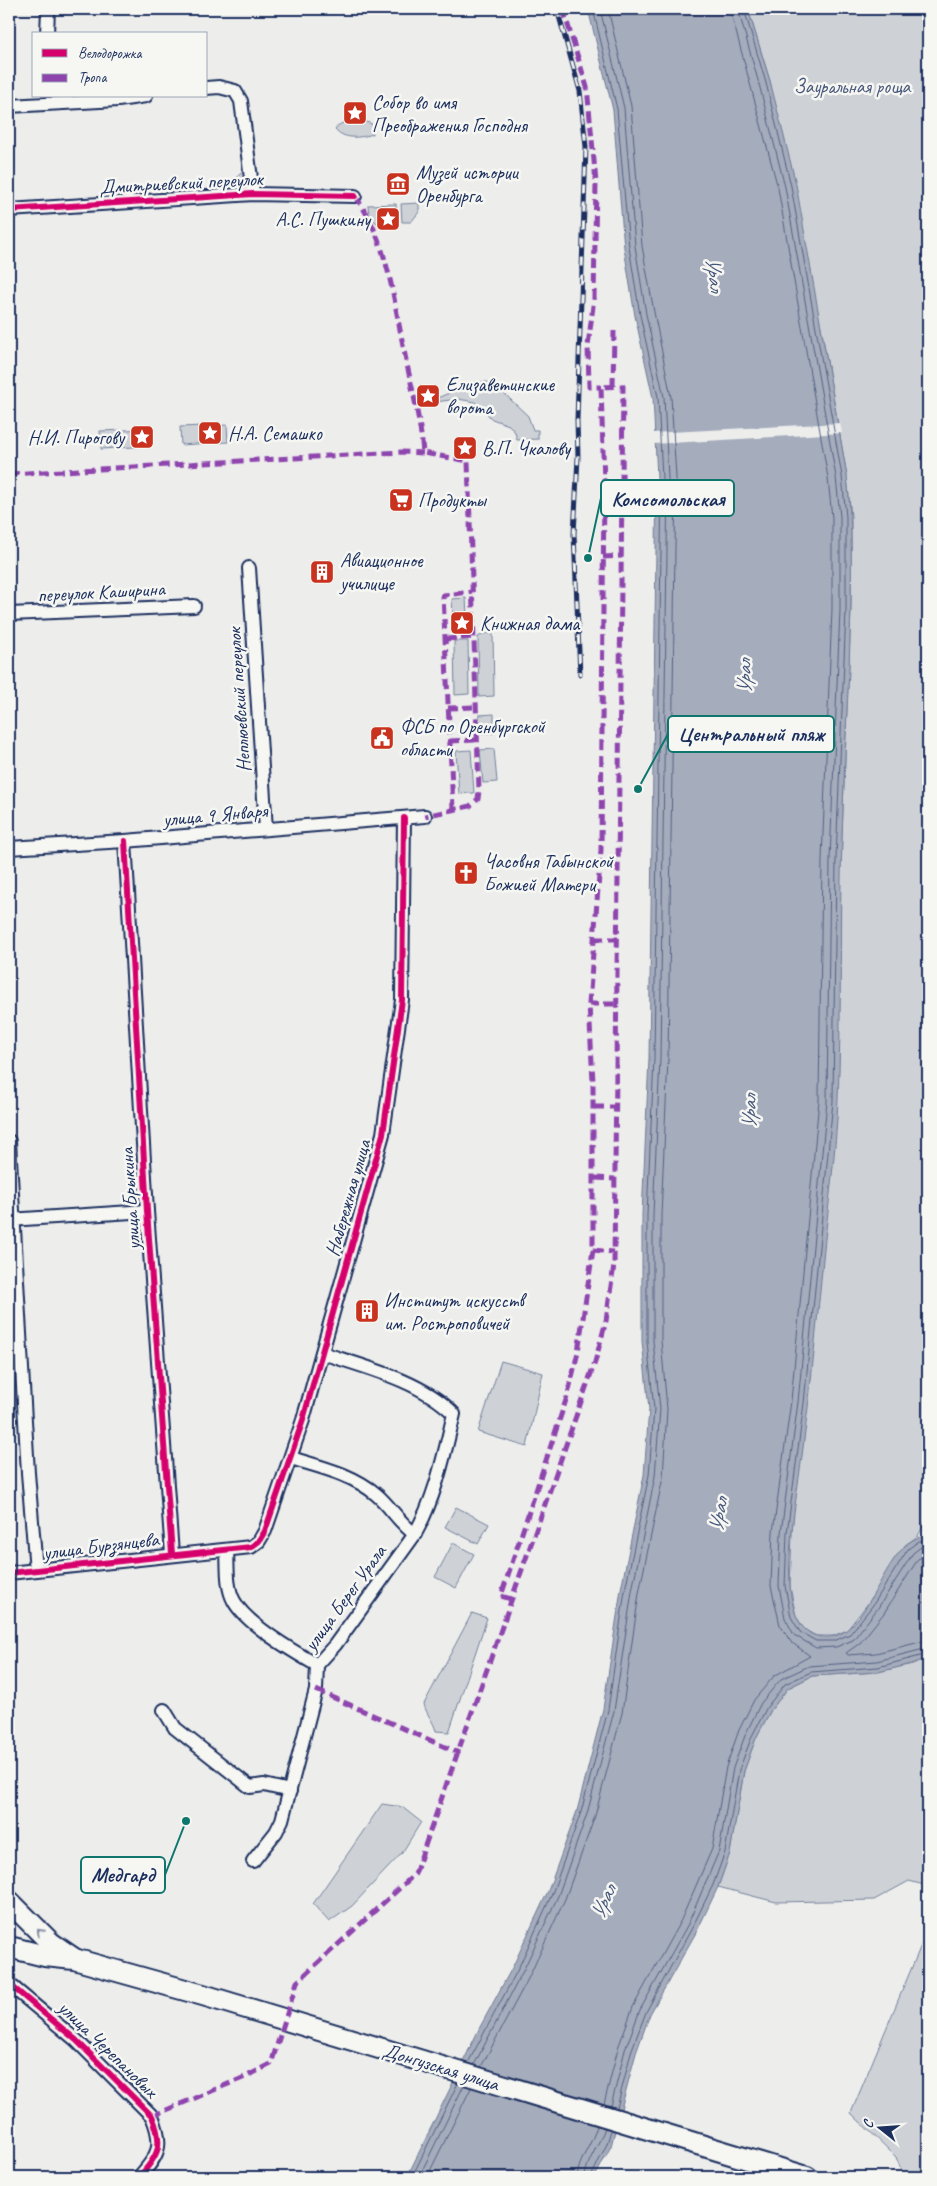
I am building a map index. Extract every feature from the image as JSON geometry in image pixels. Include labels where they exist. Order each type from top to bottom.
[{"type":"main road","points":[[9,1901],[51,1943],[74,1959]]},
{"type":"main road","points":[[9,1947],[45,1956],[74,1959]]},
{"type":"main road","name":"Донгузская улица","points":[[74,1959],[204,1995],[807,2177]]},
{"type":"street","points":[[46,32],[48,9]]},
{"type":"street","points":[[208,88],[219,87],[235,91],[242,101],[253,194]]},
{"type":"street","points":[[9,106],[44,100],[95,98]]},
{"type":"street","name":"Дмитриевский переулок","points":[[9,210],[253,194],[355,196]]},
{"type":"street","name":"Неплюевский переулок","points":[[249,568],[266,830]]},
{"type":"street","name":"переулок Каширина","points":[[9,614],[194,606]]},
{"type":"street","name":"улица 9 Января","points":[[9,848],[125,841],[425,816]]},
{"type":"street","name":"Набережная улица","points":[[227,1550],[251,1547],[259,1541],[265,1531],[291,1458],[322,1354],[383,1134],[402,1000],[404,818]]},
{"type":"street","name":"улица Брыкина","points":[[125,841],[147,1211],[172,1554]]},
{"type":"street","points":[[9,1141],[12,1220],[36,1570]]},
{"type":"street","points":[[12,1220],[147,1211]]},
{"type":"street","name":"улица Берег Урала","points":[[253,1861],[276,1832],[290,1791],[316,1690],[317,1665],[335,1645],[415,1534],[431,1500],[454,1414],[444,1404],[388,1375],[322,1354]]},
{"type":"street","points":[[291,1458],[342,1474],[376,1494],[407,1528],[415,1534]]},
{"type":"street","points":[[227,1550],[233,1600],[240,1611],[267,1633],[317,1665]]},
{"type":"street","name":"улица Бурзянцева","points":[[9,1573],[172,1554],[227,1550]]},
{"type":"street","points":[[164,1710],[175,1728],[250,1787],[264,1785],[290,1791]]},
{"type":"street","name":"улица Черепановых","points":[[9,1984],[76,2040],[152,2116],[158,2130],[158,2150],[154,2159],[139,2177]]},
{"type":"green space","name":"Зауральная роща","points":[[748,9],[928,9],[928,1516],[918,1536],[905,1545],[869,1602],[847,1630],[833,1636],[816,1636],[804,1629],[796,1616],[790,1587],[792,1533],[841,859],[851,610],[851,517],[847,476],[821,327],[770,81]]},
{"type":"green space","points":[[361,120],[372,124],[373,134],[352,137],[343,135],[335,129],[340,124]]},
{"type":"green space","points":[[249,171],[251,190],[232,196],[231,180],[237,178],[241,172]]},
{"type":"green space","points":[[419,203],[419,212],[411,222],[402,222],[401,204]]},
{"type":"green space","points":[[396,204],[397,222],[377,223],[369,216],[368,205]]},
{"type":"green space","points":[[475,382],[494,384],[528,416],[533,430],[538,430],[538,439],[517,440],[515,432],[509,425],[492,419],[475,402],[458,399],[435,402],[435,399]]},
{"type":"green space","points":[[227,425],[228,442],[181,445],[180,427]]},
{"type":"green space","points":[[149,429],[150,446],[101,449],[100,431]]},
{"type":"green space","points":[[466,598],[468,633],[454,633],[452,599]]},
{"type":"green space","points":[[486,633],[493,634],[494,696],[479,697],[478,637]]},
{"type":"green space","points":[[454,641],[468,641],[469,694],[455,695]]},
{"type":"green space","points":[[494,714],[494,733],[480,734],[479,715]]},
{"type":"green space","points":[[494,749],[497,782],[483,783],[480,750]]},
{"type":"green space","points":[[471,750],[474,793],[459,794],[456,751]]},
{"type":"green space","points":[[501,1361],[543,1373],[527,1447],[478,1432]]},
{"type":"green space","points":[[456,1507],[489,1524],[478,1544],[445,1527]]},
{"type":"green space","points":[[453,1543],[474,1554],[456,1588],[435,1577]]},
{"type":"green space","points":[[472,1613],[487,1618],[449,1732],[436,1731],[424,1704]]},
{"type":"green space","points":[[928,1658],[928,1886],[909,1881],[874,1900],[776,1902],[718,1887],[730,1853],[744,1771],[756,1738],[771,1710],[788,1688],[812,1676],[878,1672]]},
{"type":"green space","points":[[382,1804],[402,1807],[421,1822],[402,1853],[352,1906],[329,1922],[313,1904]]},
{"type":"green space","points":[[928,1939],[928,2020],[925,2025],[928,2040],[928,2177],[904,2177],[896,2157],[851,2113],[922,1943]]},
{"type":"water","name":"Урал","points":[[588,9],[748,9],[770,81],[796,184],[847,476],[851,524],[851,573],[841,871],[840,1034],[837,1119],[810,1395],[790,1551],[791,1593],[796,1616],[804,1629],[817,1636],[836,1636],[851,1626],[864,1611],[886,1571],[898,1554],[912,1541],[928,1536],[928,1658],[878,1672],[812,1676],[788,1688],[771,1710],[756,1738],[744,1771],[730,1853],[718,1887],[698,1929],[650,2014],[636,2053],[611,2146],[595,2177],[407,2177],[480,2027],[513,1966],[548,1891],[577,1811],[603,1709],[621,1589],[644,1475],[649,1409],[642,1341],[642,1215],[649,1058],[657,478],[653,398],[635,316],[624,248],[613,110]]},
{"type":"pier","points":[[840,423],[842,433],[653,444],[652,433]]},
{"type":"railway","points":[[557,9],[580,91],[586,147],[577,420],[578,457],[574,534],[580,675]]},
{"type":"marked path","points":[[563,9],[587,87],[596,182],[594,298],[588,346],[589,387],[601,387]]},
{"type":"marked path","points":[[355,196],[366,212],[374,229],[386,265],[417,411],[423,453],[468,461],[478,799],[470,806],[425,816]]},
{"type":"marked path","points":[[613,386],[614,331]]},
{"type":"marked path","points":[[152,2116],[245,2077],[271,2064],[297,1982],[415,1874],[595,1362],[606,1321],[614,1265],[623,386],[601,387],[604,484]]},
{"type":"marked path","points":[[9,474],[401,452],[423,453]]},
{"type":"marked path","points":[[511,1599],[501,1596],[568,1394],[578,1352],[593,1250],[593,1082],[589,1004],[601,850],[604,484],[623,484]]},
{"type":"marked path","points":[[603,557],[622,556]]},
{"type":"marked path","points":[[453,809],[443,595],[472,592]]},
{"type":"marked path","points":[[446,639],[474,637]]},
{"type":"marked path","points":[[448,708],[475,707]]},
{"type":"marked path","points":[[450,741],[476,740]]},
{"type":"marked path","points":[[594,939],[618,939]]},
{"type":"marked path","points":[[589,1004],[617,1004]]},
{"type":"marked path","points":[[594,1107],[616,1107]]},
{"type":"marked path","points":[[595,1178],[615,1179]]},
{"type":"marked path","points":[[593,1250],[613,1252]]},
{"type":"marked path","points":[[316,1690],[459,1753]]},
{"type":"cycle path","points":[[9,210],[253,194],[355,196]]},
{"type":"cycle path","points":[[9,1573],[251,1547],[259,1541],[265,1531],[303,1420],[383,1134],[402,1000],[404,818]]},
{"type":"cycle path","points":[[125,841],[147,1211],[172,1554]]},
{"type":"cycle path","points":[[9,1984],[76,2040],[152,2116],[158,2135],[158,2149],[151,2162],[139,2177]]},
{"type":"place","name":"Собор во имя Преображения Господня","points":[[355,113]]},
{"type":"place","name":"Музей истории Оренбурга","points":[[398,184]]},
{"type":"place","name":"А.С. Пушкину","points":[[388,219]]},
{"type":"place","name":"Елизаветинские ворота","points":[[428,396]]},
{"type":"place","name":"Н.А. Семашко","points":[[210,433]]},
{"type":"place","name":"Н.И. Пирогову","points":[[142,437]]},
{"type":"place","name":"В.П. Чкалову","points":[[465,448]]},
{"type":"place","name":"Продукты","points":[[401,500]]},
{"type":"place","name":"Комсомольская","points":[[588,558]]},
{"type":"place","name":"Авиационное училище","points":[[322,572]]},
{"type":"place","name":"Книжная дама","points":[[462,623]]},
{"type":"place","name":"ФСБ по Оренбургской области","points":[[382,738]]},
{"type":"place","name":"Центральный пляж","points":[[638,789]]},
{"type":"place","name":"Часовня Табынской Божией Матери","points":[[466,873]]},
{"type":"place","name":"Институт искусств им. Ростроповичей","points":[[367,1311]]},
{"type":"place","name":"Медгард","points":[[186,1821]]}]
